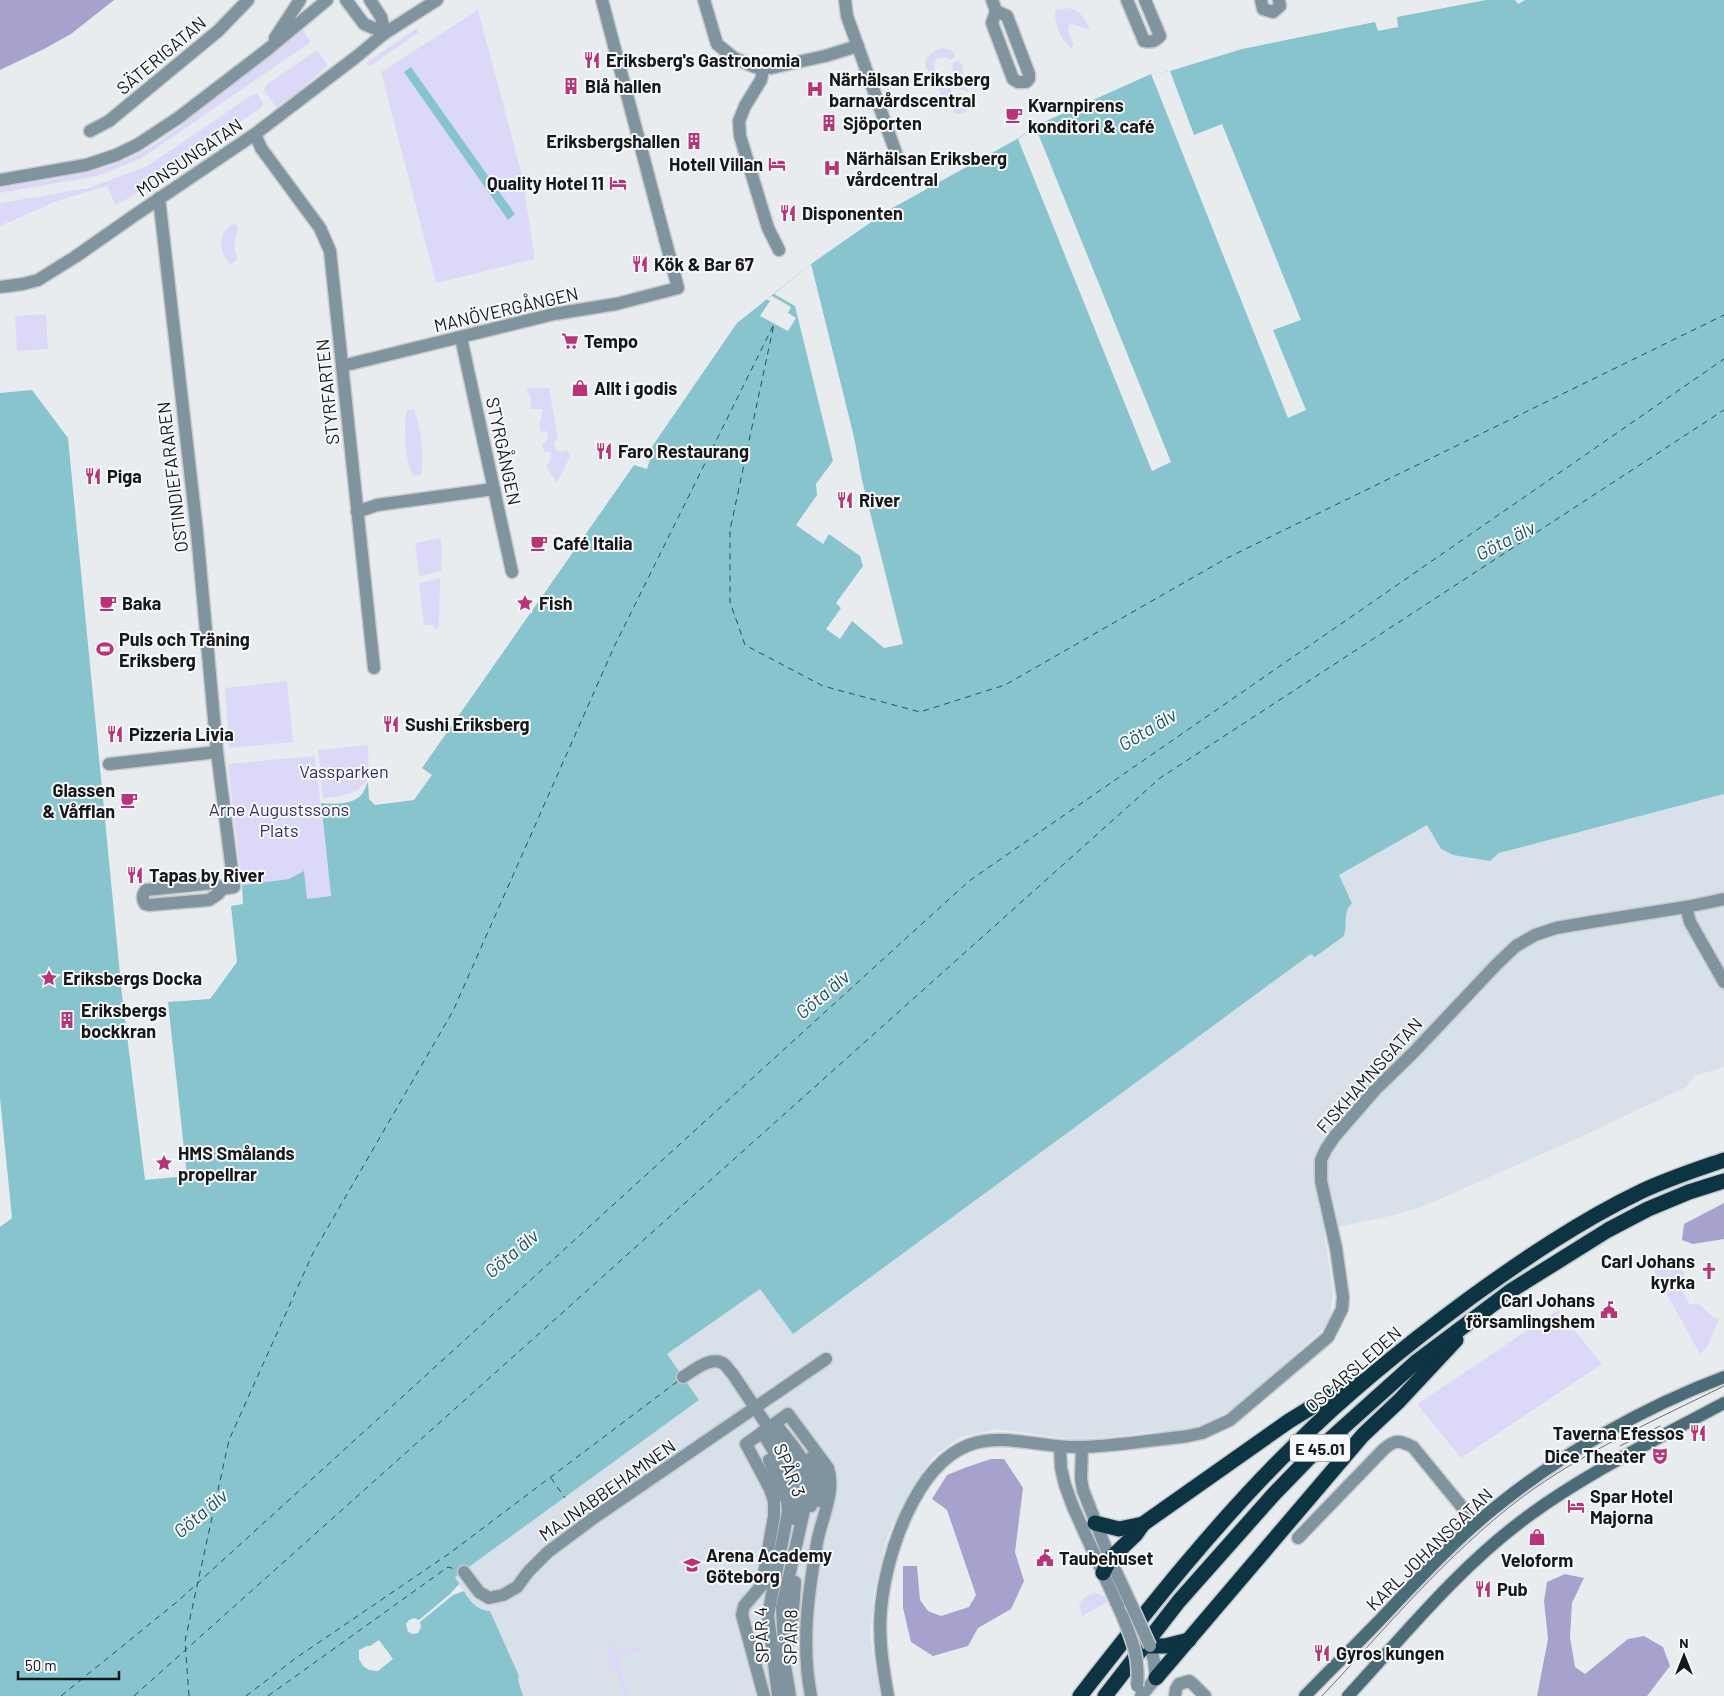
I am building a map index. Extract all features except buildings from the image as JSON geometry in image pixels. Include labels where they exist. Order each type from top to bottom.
[{"type":"highway","name":"OSCARSLEDEN","points":[[1080,1696],[1163,1592],[1240,1503],[1298,1442],[1389,1361],[1436,1323],[1503,1274],[1597,1214],[1683,1174],[1724,1160]]},
{"type":"highway","name":"OSCARSLEDEN","points":[[1105,1696],[1207,1568],[1308,1459],[1416,1362],[1512,1290],[1608,1230],[1648,1209],[1724,1180]]},
{"type":"highway","points":[[1156,1671],[1189,1640],[1363,1435],[1399,1401],[1479,1314]]},
{"type":"highway","points":[[1103,1573],[1110,1559],[1136,1534],[1143,1524],[1288,1420],[1389,1361]]},
{"type":"highway","points":[[1095,1523],[1119,1528],[1143,1524]]},
{"type":"highway","points":[[1150,1646],[1172,1645],[1189,1640]]},
{"type":"street","name":"SÄTERIGATAN","points":[[90,131],[109,121],[218,31],[248,0]]},
{"type":"street","points":[[268,49],[300,0]]},
{"type":"street","points":[[0,180],[74,168],[98,162],[127,150],[163,129],[268,49],[327,0]]},
{"type":"street","points":[[346,0],[364,24],[385,33]]},
{"type":"street","points":[[370,0],[381,17],[385,33]]},
{"type":"street","name":"MONSUNGATAN","points":[[0,287],[38,280],[75,257],[255,134],[385,33],[437,0]]},
{"type":"street","name":"MANÖVERGÅNGEN","points":[[342,366],[554,314],[616,304],[678,288],[602,0]]},
{"type":"street","points":[[704,0],[717,44],[739,61],[755,68],[763,69],[824,56],[858,46]]},
{"type":"street","points":[[845,0],[847,16],[896,153]]},
{"type":"street","points":[[1127,0],[1144,41],[1151,42],[1157,40],[1160,36],[1145,0]]},
{"type":"street","points":[[1262,0],[1263,9],[1273,12],[1280,6],[1279,0]]},
{"type":"street","points":[[994,6],[1007,16],[1029,74],[1029,79],[1026,82],[1018,82],[1013,79],[992,23],[994,6]]},
{"type":"street","points":[[763,69],[757,88],[745,106],[739,121],[740,136],[768,228],[779,250]]},
{"type":"street","name":"STYRFARTEN","points":[[255,134],[261,148],[320,228],[330,251],[374,668]]},
{"type":"street","name":"OSTINDIEFARAREN","points":[[159,198],[197,532],[217,752],[234,887],[222,890],[209,900],[150,905],[145,904],[142,900],[142,894],[146,890],[214,883],[222,890]]},
{"type":"street","name":"STYRGÅNGEN","points":[[461,338],[512,572]]},
{"type":"street","points":[[357,512],[377,505],[494,489]]},
{"type":"street","points":[[109,764],[217,752]]},
{"type":"street","name":"FISKHAMNSGATAN","points":[[888,1696],[881,1632],[881,1610],[885,1579],[892,1551],[901,1527],[922,1486],[940,1463],[969,1445],[995,1440],[1082,1448],[1188,1436],[1202,1433],[1230,1420],[1328,1337],[1342,1309],[1343,1297],[1336,1248],[1321,1181],[1321,1160],[1335,1136],[1375,1090],[1516,946],[1535,935],[1556,928],[1724,899]]},
{"type":"street","points":[[1686,907],[1690,922],[1724,982]]},
{"type":"street","name":"MAJNABBEHAMNEN","points":[[464,1572],[479,1592],[489,1598],[503,1595],[517,1587],[528,1572],[548,1552],[594,1517],[826,1359]]},
{"type":"street","points":[[683,1377],[703,1364],[715,1361],[723,1364],[755,1407],[766,1429],[798,1472],[803,1485],[805,1503],[782,1607],[785,1666],[790,1696]]},
{"type":"street","name":"KARL JOHANSGATAN","points":[[1305,1696],[1434,1564],[1497,1506],[1529,1482],[1586,1445],[1674,1399],[1724,1377]]},
{"type":"street","points":[[1348,1696],[1474,1561],[1527,1517],[1598,1472],[1724,1404]]},
{"type":"street","points":[[764,1696],[742,1614],[744,1606],[764,1580],[774,1516],[774,1501],[759,1467],[766,1429]]},
{"type":"street","points":[[766,1429],[768,1472],[780,1500],[780,1516],[768,1588],[748,1615],[771,1696]]},
{"type":"street","points":[[766,1429],[807,1467],[813,1488],[811,1509],[795,1581],[790,1629],[791,1662],[797,1696]]},
{"type":"street","points":[[766,1429],[819,1470],[822,1488],[802,1593],[798,1642],[803,1696]]},
{"type":"street","name":"SPÅR 3","points":[[766,1429],[776,1474],[787,1501],[788,1512],[768,1614],[778,1696]]},
{"type":"street","name":"SPÅR 4","points":[[766,1429],[791,1486],[795,1498],[796,1511],[774,1610],[784,1696]]},
{"type":"street","name":"SPÅR 8","points":[[766,1429],[828,1468],[831,1477],[817,1541],[809,1593],[805,1645],[811,1696]]},
{"type":"street","points":[[1298,1538],[1390,1443],[1400,1441],[1413,1447],[1476,1524]]},
{"type":"street","points":[[1060,1447],[1061,1468],[1065,1485],[1131,1636],[1137,1658],[1137,1693]]},
{"type":"street","points":[[1082,1448],[1081,1479],[1083,1490],[1110,1559],[1150,1646],[1156,1671],[1137,1693]]},
{"type":"street","points":[[1131,1636],[1140,1643],[1150,1646]]},
{"type":"street","points":[[1175,1696],[1179,1684],[1189,1681],[1205,1696]]},
{"type":"shaded area","points":[[0,0],[114,0],[71,34],[0,70]]},
{"type":"shaded area","points":[[1724,794],[1724,1067],[1695,1076],[1686,1087],[1585,1135],[1419,1208],[1324,1230],[1333,1292],[1329,1323],[1242,1403],[1201,1427],[1077,1440],[997,1429],[961,1437],[934,1456],[911,1490],[888,1534],[874,1592],[870,1638],[880,1696],[523,1696],[518,1680],[519,1676],[490,1611],[482,1611],[475,1607],[455,1577],[699,1400],[667,1354],[760,1289],[793,1333],[1311,954],[1316,957],[1344,936],[1345,917],[1348,907],[1352,902],[1339,875],[1427,825],[1441,849],[1453,855],[1490,861],[1499,853]]},
{"type":"shaded area","points":[[1724,1203],[1724,1239],[1693,1244],[1682,1240],[1684,1224]]},
{"type":"shaded area","points":[[991,1459],[1004,1459],[1023,1488],[1015,1552],[1024,1581],[1011,1609],[978,1628],[968,1646],[933,1656],[911,1642],[903,1608],[903,1566],[917,1566],[920,1600],[928,1611],[941,1616],[969,1607],[976,1595],[947,1510],[932,1499],[947,1475]]},
{"type":"shaded area","points":[[1565,1574],[1584,1578],[1572,1603],[1570,1637],[1575,1667],[1585,1674],[1628,1639],[1644,1636],[1663,1647],[1670,1666],[1647,1696],[1537,1696],[1548,1639],[1544,1601],[1547,1582]]},
{"type":"green space","points":[[1068,8],[1079,13],[1090,30],[1070,23],[1068,30],[1074,46],[1071,48],[1061,35],[1055,15],[1055,10]]},
{"type":"green space","points":[[478,10],[522,175],[535,259],[436,283],[381,72]]},
{"type":"green space","points":[[417,28],[419,32],[372,65],[366,63]]},
{"type":"green space","points":[[302,29],[311,42],[142,158],[97,176],[0,193],[0,188],[92,171],[134,156],[190,119]]},
{"type":"green space","points":[[942,48],[949,49],[955,54],[954,58],[950,60],[946,57],[936,59],[935,71],[931,74],[927,70],[927,58],[933,52]]},
{"type":"green space","points":[[317,50],[328,65],[297,93],[276,107],[264,90],[266,85]]},
{"type":"green space","points":[[958,60],[962,65],[964,83],[969,92],[957,88],[951,74],[953,70],[952,63]]},
{"type":"green space","points":[[937,75],[947,77],[950,85],[952,93],[947,109],[934,77]]},
{"type":"green space","points":[[257,93],[263,103],[262,107],[127,199],[115,205],[107,186],[57,201],[0,226],[0,203],[89,188],[147,166]]},
{"type":"green space","points":[[957,93],[971,99],[967,111],[958,114],[953,112]]},
{"type":"green space","points":[[234,224],[238,227],[234,246],[237,260],[231,264],[224,255],[221,243],[228,227]]},
{"type":"green space","points":[[46,314],[48,349],[17,351],[15,316]]},
{"type":"green space","points":[[526,388],[549,388],[558,439],[554,443],[555,449],[558,452],[568,450],[570,457],[557,483],[546,466],[550,461],[551,453],[549,451],[544,452],[542,443],[545,443],[548,439],[547,431],[541,432],[542,409],[530,409],[531,398]]},
{"type":"green space","points":[[414,409],[420,433],[423,458],[421,475],[413,476],[406,452],[405,427],[407,410]]},
{"type":"green space","points":[[441,538],[441,571],[419,576],[415,543]]},
{"type":"green space","points":[[440,578],[439,628],[434,629],[433,625],[424,625],[419,583]]},
{"type":"green space","points":[[287,681],[293,742],[229,748],[225,688]]},
{"type":"green space","name":"Vassparken","points":[[368,745],[369,779],[357,791],[341,796],[323,798],[318,750]]},
{"type":"green space","name":"Arne Augustssons Plats","points":[[315,756],[331,896],[307,899],[304,872],[289,879],[242,885],[228,764]]},
{"type":"green space","points":[[1663,1259],[1674,1260],[1682,1267],[1685,1274],[1678,1283],[1690,1305],[1698,1303],[1712,1316],[1719,1319],[1707,1347],[1700,1354],[1655,1273],[1656,1265]]},
{"type":"green space","points":[[1558,1310],[1602,1364],[1461,1458],[1417,1404]]},
{"type":"green space","points":[[1097,1593],[1109,1601],[1082,1616],[1079,1604],[1086,1596]]},
{"type":"green space","points":[[612,1643],[613,1653],[641,1646],[642,1651],[618,1656],[628,1696],[623,1696],[618,1672],[610,1668],[608,1654],[609,1644]]},
{"type":"water","name":"Göta älv","points":[[1486,0],[1515,0],[1518,4],[1525,0],[1724,0],[1724,794],[1499,853],[1490,861],[1453,855],[1441,849],[1427,825],[1339,875],[1352,903],[1346,915],[1344,936],[1315,957],[1311,954],[793,1334],[760,1289],[667,1354],[699,1400],[455,1577],[478,1608],[490,1611],[519,1676],[518,1680],[523,1696],[0,1696],[0,1227],[12,1218],[0,1098],[0,393],[32,390],[68,438],[122,995],[145,1180],[187,1176],[168,1002],[210,999],[237,962],[231,906],[243,904],[242,885],[289,879],[304,871],[307,899],[331,896],[321,803],[336,804],[352,801],[361,795],[368,782],[369,799],[375,805],[414,800],[432,775],[422,768],[634,465],[647,469],[652,453],[649,451],[737,323],[811,264],[887,211],[1017,139],[1035,126],[1151,74],[1170,71],[1242,49],[1375,22],[1378,31],[1398,27],[1397,17]]},
{"type":"water","points":[[411,67],[515,214],[508,220],[404,72]]},
{"type":"pier","points":[[1170,71],[1194,135],[1222,124],[1301,320],[1273,330],[1306,410],[1288,418],[1151,74]]},
{"type":"pier","points":[[1035,126],[1171,462],[1152,471],[1018,139]]},
{"type":"pier","points":[[811,264],[903,644],[884,648],[852,621],[840,639],[826,629],[841,608],[836,603],[863,566],[860,556],[829,534],[823,544],[796,525],[817,495],[816,484],[833,461],[795,306],[774,294]]},
{"type":"pier","points":[[772,296],[791,307],[788,313],[796,318],[788,331],[760,316],[770,301],[766,299]]},
{"type":"pier","points":[[459,1584],[464,1591],[453,1595],[420,1622],[421,1627],[418,1633],[408,1632],[406,1624],[409,1620],[414,1618],[419,1620]]},
{"type":"pier","points":[[379,1640],[393,1659],[378,1671],[369,1670],[363,1666],[359,1659],[359,1650]]},
{"type":"ferry route","points":[[189,1696],[185,1641],[229,1440],[313,1253],[453,1011],[614,647],[774,324],[730,530],[730,602],[745,645],[823,686],[920,712],[1005,685],[1227,558],[1724,315]]},
{"type":"ferry route","points":[[61,1696],[178,1601],[969,881],[1724,359]]},
{"type":"ferry route","points":[[134,1696],[1160,778],[1724,410]]},
{"type":"ferry route","points":[[246,1696],[296,1658],[450,1553],[678,1381]]},
{"type":"ferry route","points":[[551,1478],[565,1498]]},
{"type":"ferry route","points":[[268,1696],[448,1567],[458,1570]]},
{"type":"tram line","points":[[1322,1696],[1393,1618],[1467,1543],[1521,1498],[1594,1451],[1724,1386]]},
{"type":"tram line","points":[[1620,1446],[1660,1426]]},
{"type":"place","name":"Eriksberg's Gastronomia","points":[[592,60]]},
{"type":"place","name":"Blå hallen","points":[[571,86]]},
{"type":"place","name":"Närhälsan Eriksberg barnavårdscentral","points":[[815,89]]},
{"type":"place","name":"Kvarnpirens konditori & café","points":[[1014,115]]},
{"type":"place","name":"Sjöporten","points":[[829,123]]},
{"type":"place","name":"Eriksbergshallen","points":[[694,141]]},
{"type":"place","name":"Hotell Villan","points":[[777,164]]},
{"type":"place","name":"Närhälsan Eriksberg vårdcentral","points":[[832,168]]},
{"type":"place","name":"Quality Hotel 11","points":[[618,183]]},
{"type":"place","name":"Disponenten","points":[[788,213]]},
{"type":"place","name":"Kök & Bar 67","points":[[640,264]]},
{"type":"place","name":"Tempo","points":[[570,341]]},
{"type":"place","name":"Allt i godis","points":[[580,388]]},
{"type":"place","name":"Faro Restaurang","points":[[604,451]]},
{"type":"place","name":"Piga","points":[[93,476]]},
{"type":"place","name":"River","points":[[845,500]]},
{"type":"place","name":"Café Italia","points":[[539,543]]},
{"type":"place","name":"Baka","points":[[108,603]]},
{"type":"place","name":"Fish","points":[[525,603]]},
{"type":"place","name":"Puls och Träning Eriksberg","points":[[105,649]]},
{"type":"place","name":"Sushi Eriksberg","points":[[391,724]]},
{"type":"place","name":"Pizzeria Livia","points":[[115,734]]},
{"type":"place","name":"Glassen & Våfflan","points":[[129,800]]},
{"type":"place","name":"Tapas by River","points":[[135,875]]},
{"type":"place","name":"Eriksbergs Docka","points":[[49,978]]},
{"type":"place","name":"Eriksbergs bockkran","points":[[67,1020]]},
{"type":"place","name":"HMS Smålands propellrar","points":[[164,1163]]},
{"type":"place","name":"Carl Johans kyrka","points":[[1709,1271]]},
{"type":"place","name":"Carl Johans församlingshem","points":[[1609,1310]]},
{"type":"place","name":"Taverna Efessos","points":[[1698,1433]]},
{"type":"place","name":"Dice Theater","points":[[1660,1456]]},
{"type":"place","name":"Spar Hotel Majorna","points":[[1576,1506]]},
{"type":"place","name":"Veloform","points":[[1537,1537]]},
{"type":"place","name":"Taubehuset","points":[[1045,1558]]},
{"type":"place","name":"Arena Academy Göteborg","points":[[692,1565]]},
{"type":"place","name":"Pub","points":[[1483,1589]]},
{"type":"place","name":"Gyros kungen","points":[[1322,1653]]}]
